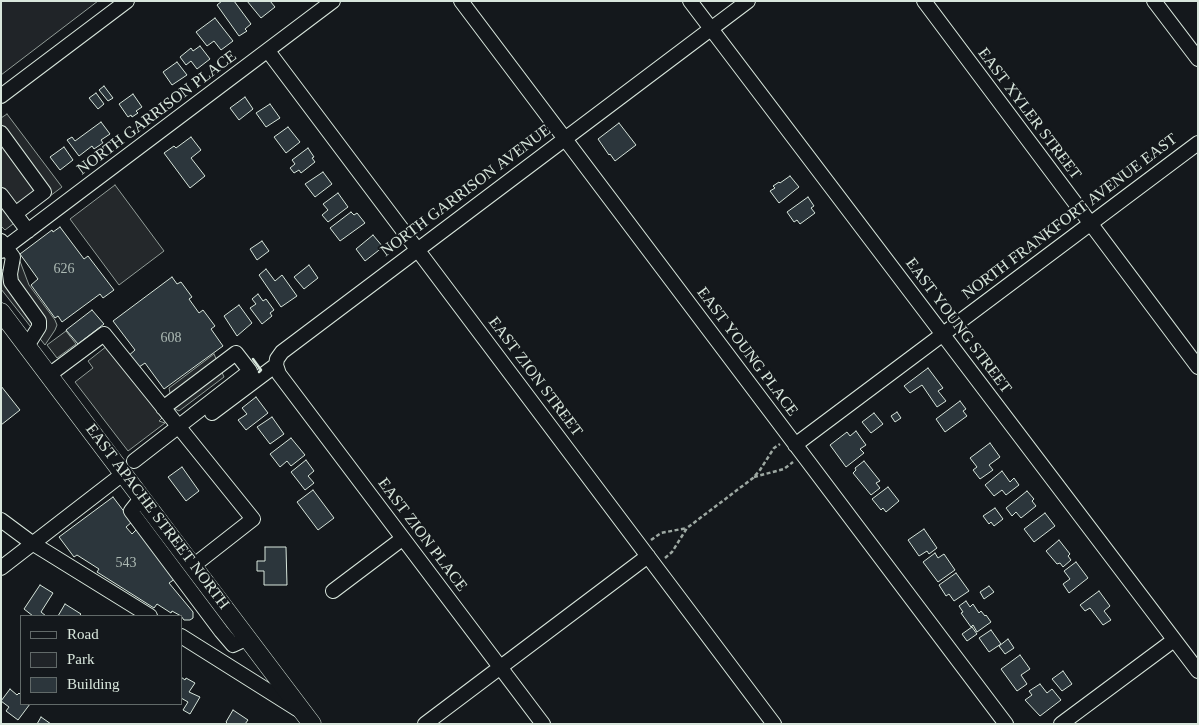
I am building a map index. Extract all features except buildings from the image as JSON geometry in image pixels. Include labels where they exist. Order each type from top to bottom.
[{"type":"main road","name":"EAST APACHE STREET NORTH","points":[[1,312],[49,375],[129,467],[136,504],[193,566],[240,642],[308,718]]},
{"type":"street","points":[[1,96],[127,1]]},
{"type":"street","name":"NORTH GARRISON PLACE","points":[[3,247],[28,231],[333,1]]},
{"type":"street","name":"EAST YOUNG PLACE","points":[[461,1],[1006,724]]},
{"type":"street","name":"EAST YOUNG STREET","points":[[690,1],[1198,671]]},
{"type":"street","name":"NORTH GARRISON AVENUE","points":[[212,413],[276,365],[276,359],[282,352],[748,1]]},
{"type":"street","name":"EAST XYLER STREET","points":[[924,1],[1198,367]]},
{"type":"street","points":[[1154,1],[1198,59]]},
{"type":"street","name":"EAST ZION STREET","points":[[268,51],[774,724]]},
{"type":"street","points":[[1,133],[44,192],[15,214]]},
{"type":"street","name":"NORTH FRANKFORT AVENUE EAST","points":[[795,446],[1198,143]]},
{"type":"street","points":[[1,196],[28,231]]},
{"type":"street","points":[[3,247],[12,257],[11,282],[39,320],[39,326],[27,346]]},
{"type":"street","points":[[49,375],[104,334],[253,519],[193,566]]},
{"type":"street","points":[[1,568],[250,371],[236,353],[163,408]]},
{"type":"street","name":"EAST ZION PLACE","points":[[276,365],[279,374],[543,724]]},
{"type":"street","points":[[136,504],[240,642]]},
{"type":"street","points":[[1,520],[32,544],[148,615]]},
{"type":"street","points":[[333,591],[402,539]]},
{"type":"street","points":[[425,724],[648,556]]},
{"type":"street","points":[[182,637],[308,718]]},
{"type":"street","points":[[1061,724],[1174,640]]},
{"type":"path","points":[[672,552],[687,528],[753,478],[774,448]]},
{"type":"path","points":[[753,478],[784,469]]},
{"type":"path","points":[[661,533],[687,528]]},
{"type":"green space","points":[[1,1],[98,1],[1,75]]},
{"type":"shaded area","points":[[7,114],[62,187],[5,230],[1,226],[1,118]]},
{"type":"shaded area","points":[[115,185],[164,251],[119,285],[70,219]]},
{"type":"shaded area","points":[[18,256],[29,285],[57,325],[45,345],[1,289],[1,272],[7,264]]},
{"type":"shaded area","points":[[66,331],[76,344],[57,358],[47,345]]},
{"type":"shaded area","points":[[107,346],[162,418],[159,421],[165,423],[128,451],[75,382],[93,368],[88,361]]},
{"type":"shaded area","points":[[214,354],[224,377],[179,411],[173,408],[169,388]]},
{"type":"wall","points":[[253,359],[261,370],[259,372]]}]
